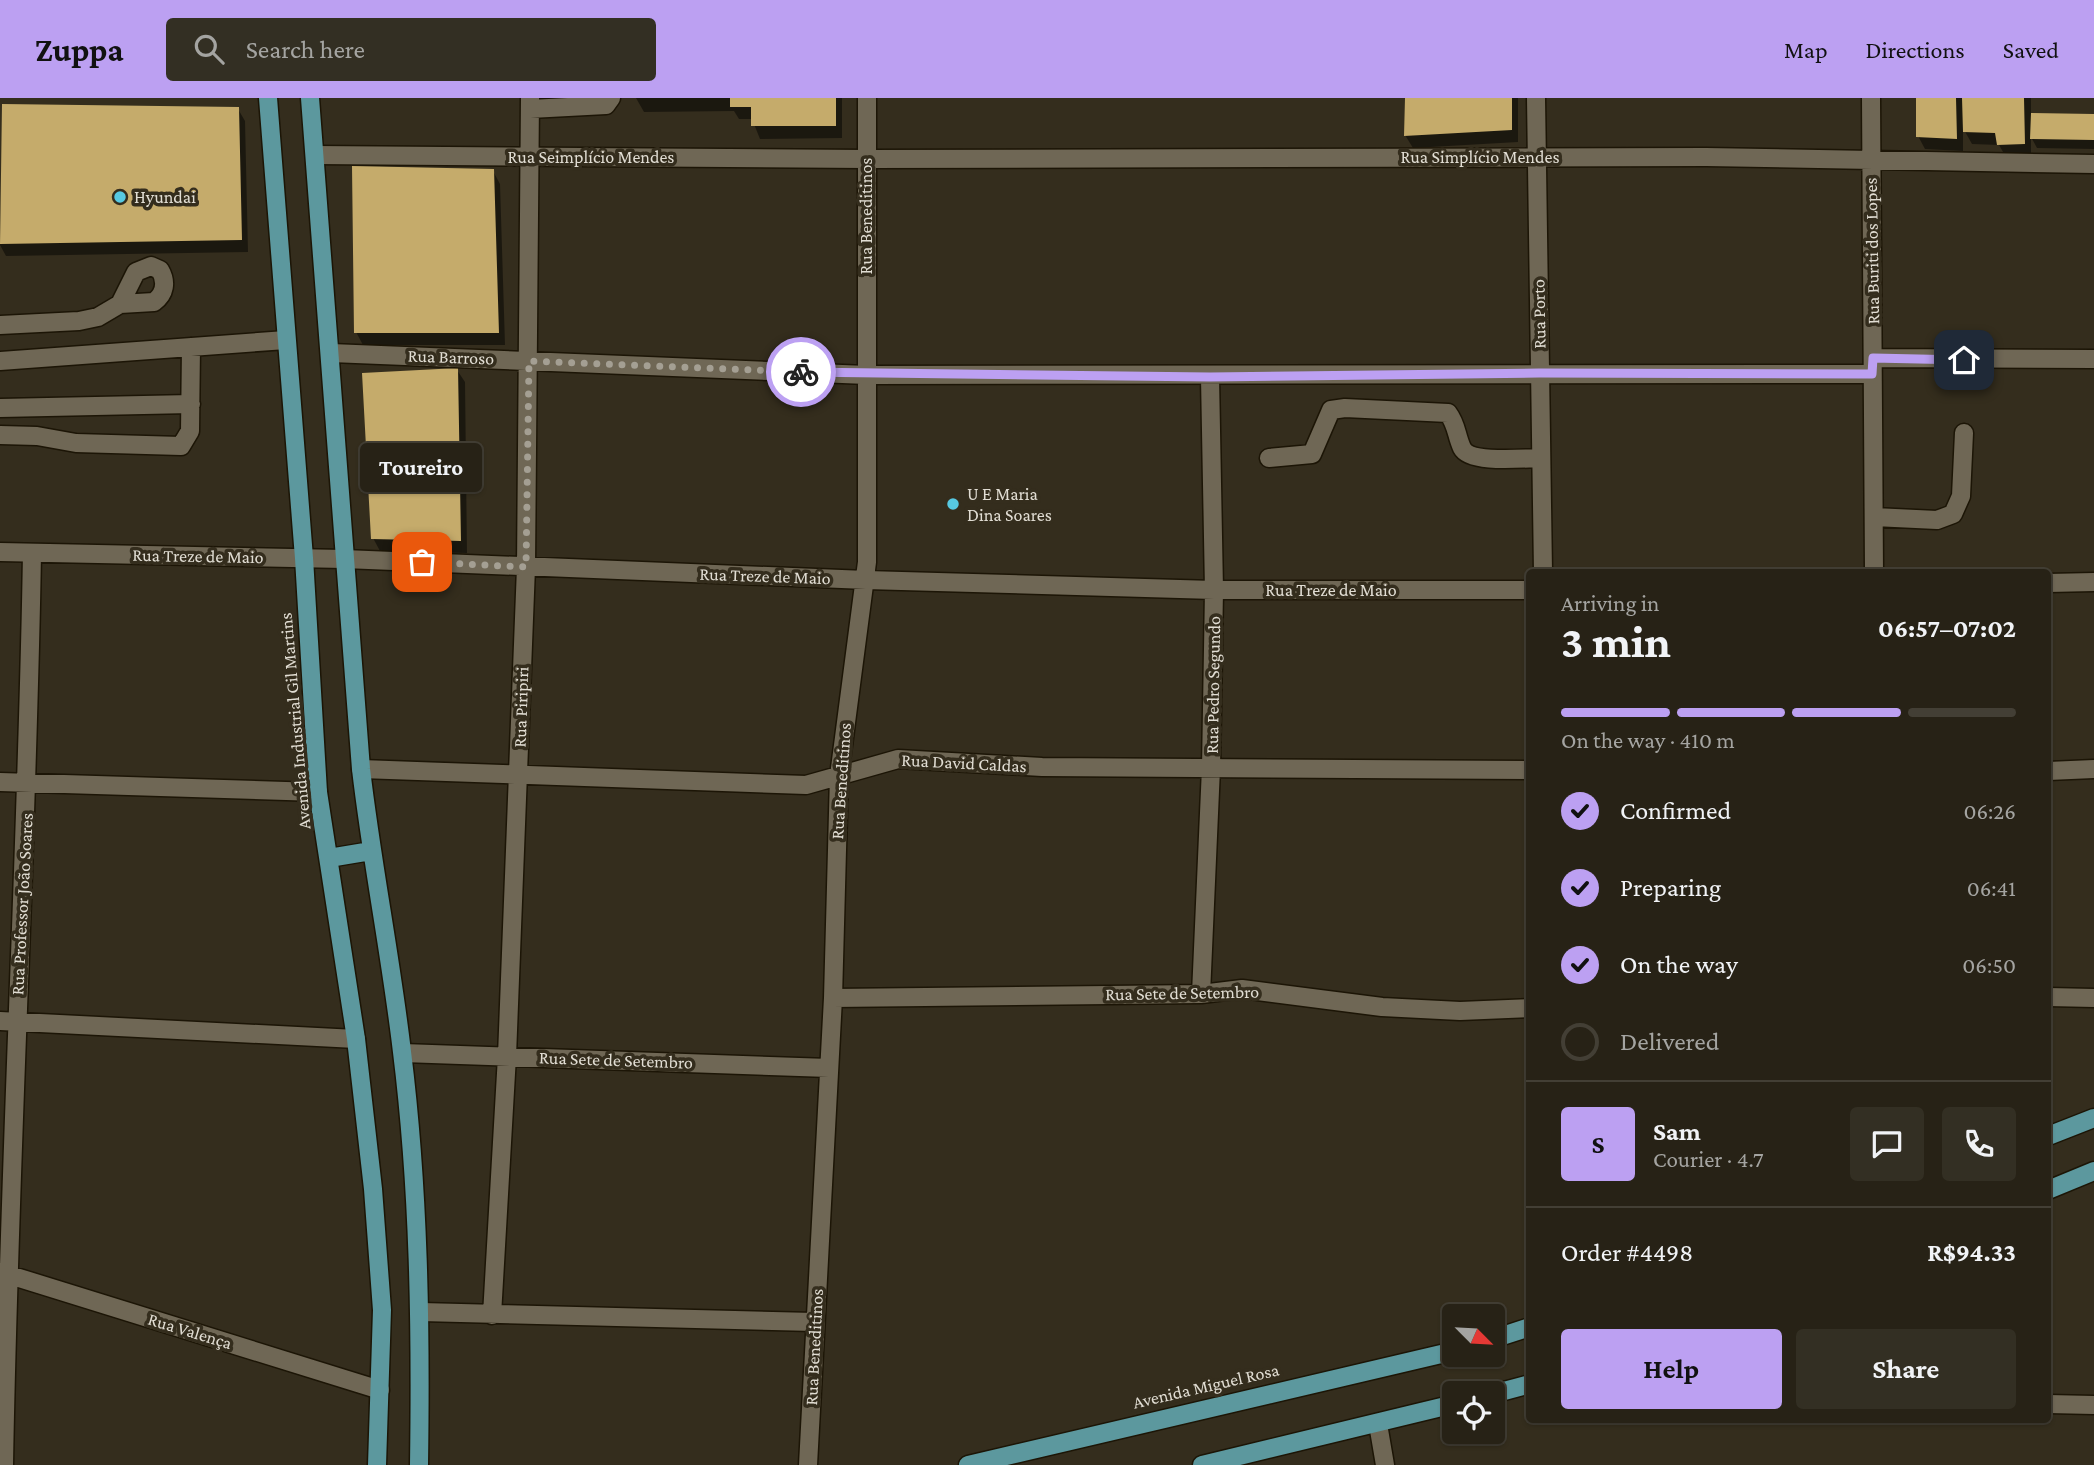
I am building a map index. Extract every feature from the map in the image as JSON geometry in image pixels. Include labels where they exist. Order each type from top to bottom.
[{"type":"main road","name":"Avenida Industrial Gil Martins","points":[[268,98],[304,558],[318,792],[355,1039],[373,1189],[382,1310],[377,1465]]},
{"type":"main road","points":[[310,98],[361,769],[402,1053],[422,1312],[419,1465]]},
{"type":"main road","points":[[329,858],[371,851]]},
{"type":"main road","points":[[2051,1135],[2094,1118]]},
{"type":"main road","points":[[2051,1189],[2094,1171]]},
{"type":"main road","points":[[1505,1335],[1526,1328]]},
{"type":"main road","name":"Avenida Miguel Rosa","points":[[968,1465],[1442,1354]]},
{"type":"main road","points":[[1505,1391],[1526,1385]]},
{"type":"main road","points":[[1202,1465],[1442,1407]]},
{"type":"street","points":[[530,104],[606,105],[611,98]]},
{"type":"street","name":"Rua Beneditinos","points":[[808,1465],[829,1068],[839,776],[866,580],[867,98]]},
{"type":"street","name":"Rua Porto","points":[[1536,98],[1543,569]]},
{"type":"street","name":"Rua Buriti dos Lopes","points":[[1871,98],[1874,569]]},
{"type":"street","name":"Rua Piripiri","points":[[492,1315],[507,1056],[526,567],[530,104]]},
{"type":"street","name":"Rua Seimplício Mendes","points":[[315,155],[866,159]]},
{"type":"street","name":"Rua Simplício Mendes","points":[[866,159],[1791,157],[1871,162],[2094,164]]},
{"type":"street","points":[[0,325],[79,321],[98,317],[120,304]]},
{"type":"street","points":[[0,360],[286,340]]},
{"type":"street","points":[[0,435],[37,436],[76,443],[174,447],[185,443],[189,437],[191,347]]},
{"type":"street","name":"Rua Barroso","points":[[331,353],[867,375],[1210,377],[1539,373],[2094,359]]},
{"type":"street","name":"Rua Pedro Segundo","points":[[1201,994],[1211,768],[1214,590],[1210,377]]},
{"type":"street","points":[[0,408],[191,404]]},
{"type":"street","points":[[1269,458],[1312,454],[1331,410],[1345,408],[1448,413],[1457,425],[1461,447],[1467,455],[1541,458]]},
{"type":"street","points":[[1874,517],[1937,520],[1953,514],[1961,496],[1964,433]]},
{"type":"street","name":"Rua Treze de Maio","points":[[0,552],[344,559],[866,580],[1214,590],[1526,590]]},
{"type":"street","name":"Rua Professor João Soares","points":[[4,1465],[8,1022],[28,783],[32,554]]},
{"type":"street","points":[[2051,583],[2094,582]]},
{"type":"street","name":"Rua David Caldas","points":[[361,769],[806,785],[898,759],[1042,767],[1526,769]]},
{"type":"street","points":[[2051,771],[2094,769]]},
{"type":"street","points":[[0,782],[318,792]]},
{"type":"street","name":"Rua Sete de Setembro","points":[[832,998],[1201,994],[1242,989],[1382,1007],[1460,1011],[1526,1008]]},
{"type":"street","points":[[2051,997],[2094,998]]},
{"type":"street","points":[[8,1022],[355,1039]]},
{"type":"street","name":"Rua Sete de Setembro","points":[[402,1053],[829,1068]]},
{"type":"street","name":"Rua Valença","points":[[4,1274],[380,1390]]},
{"type":"street","points":[[422,1312],[814,1322]]},
{"type":"street","points":[[2051,1404],[2094,1405]]},
{"type":"street","points":[[1378,1424],[1385,1465]]},
{"type":"building","points":[[730,98],[836,98],[836,126],[751,126],[751,107],[730,107]]},
{"type":"building","points":[[1405,98],[1512,98],[1512,130],[1404,136]]},
{"type":"building","points":[[1916,98],[1956,98],[1957,139],[1916,137]]},
{"type":"building","points":[[1962,98],[2024,98],[2025,144],[1997,145],[1995,133],[1963,132]]},
{"type":"building","name":"Hyundai","points":[[2,104],[239,107],[242,240],[0,244]]},
{"type":"building","points":[[2031,113],[2094,114],[2094,140],[2030,139]]},
{"type":"building","points":[[352,166],[494,169],[499,333],[354,333]]},
{"type":"building","points":[[458,368],[461,541],[371,539],[362,373]]},
{"type":"way so far","points":[[422,562],[526,567],[529,361],[801,372]]},
{"type":"place","name":"Hyundai","points":[[120,197]]},
{"type":"place","name":"U E Maria Dina Soares","points":[[953,504]]},
{"type":"place","name":"Toureiro","points":[[422,562]]},
{"type":"route","points":[[801,372],[867,375],[1210,377],[1539,373],[1872,374],[1873,358],[1964,360]]}]
